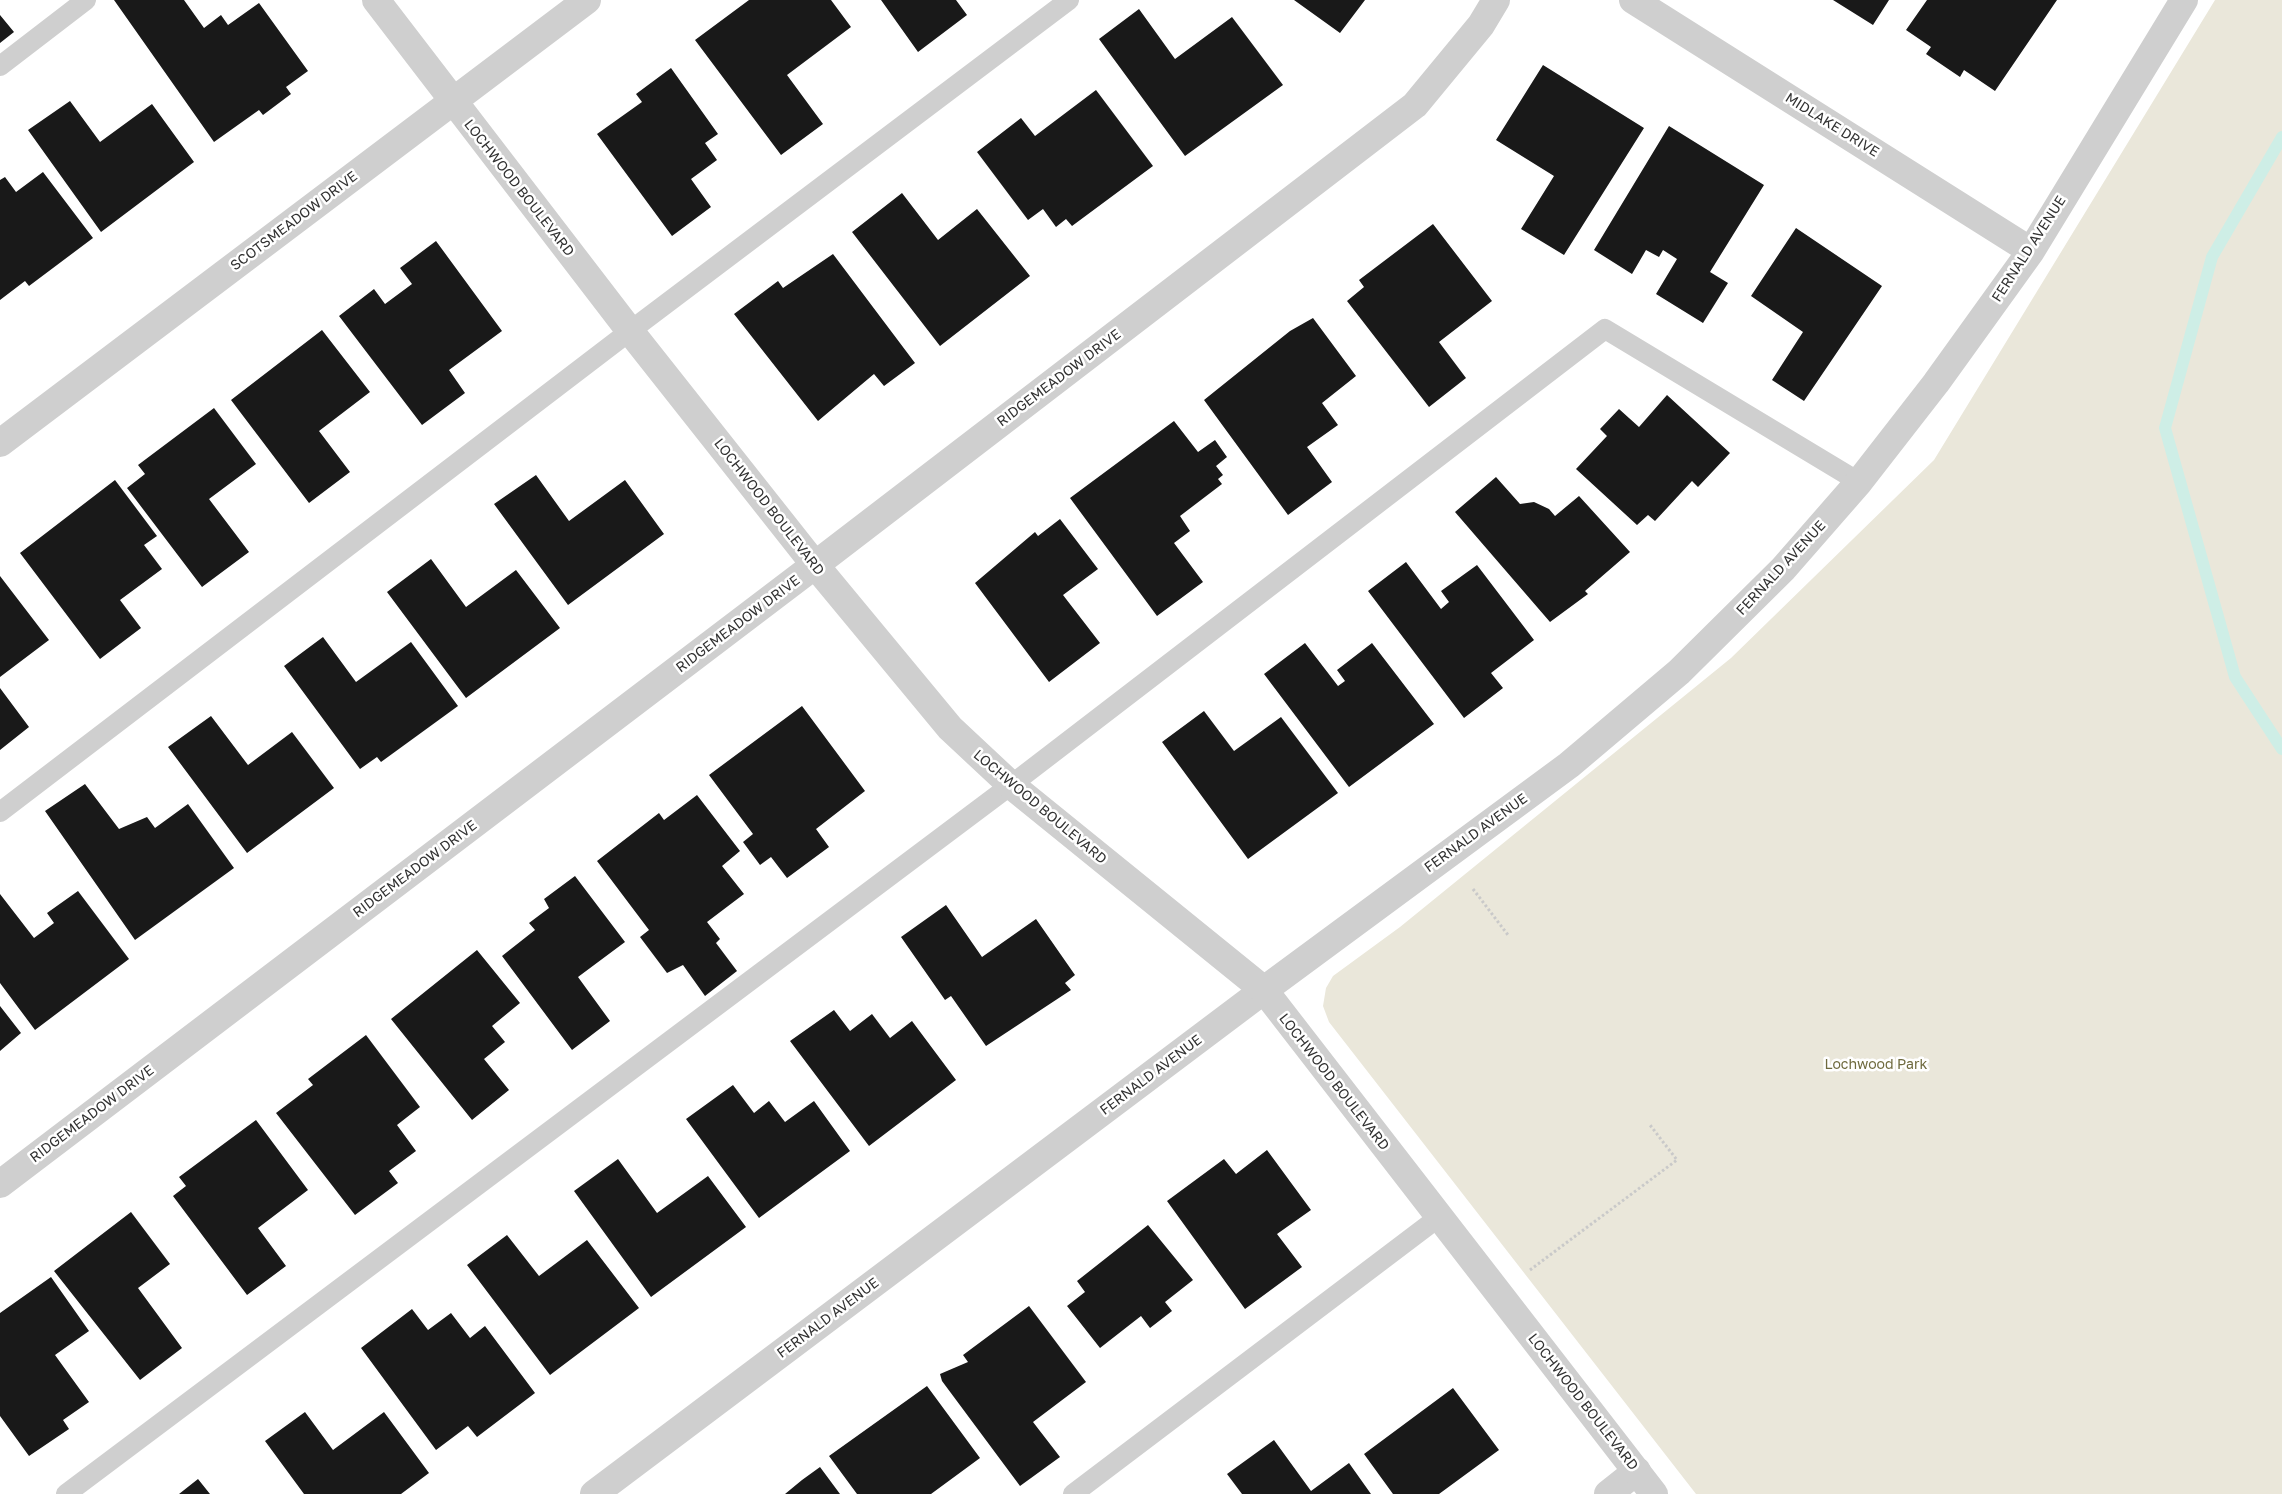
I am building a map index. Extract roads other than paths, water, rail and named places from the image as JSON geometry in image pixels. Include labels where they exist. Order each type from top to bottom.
[{"type":"street","name":"LOCHWOOD BOULEVARD","points":[[376,0],[452,102],[630,331],[815,565],[950,728],[1010,785],[1264,990],[1654,1494]]},
{"type":"street","name":"SCOTSMEADOW DRIVE","points":[[0,443],[587,0]]},
{"type":"street","name":"RIDGEMEADOW DRIVE","points":[[0,1184],[815,565],[1416,105],[1481,25],[1496,0]]},
{"type":"street","name":"MIDLAKE DRIVE","points":[[1633,0],[2031,250]]},
{"type":"street","name":"FERNALD AVENUE","points":[[594,1494],[1264,990],[1569,765],[1679,672],[1783,569],[1859,482],[1936,383],[2031,250],[2184,0]]},
{"type":"street","points":[[1608,1494],[1637,1471]]},
{"type":"lane","points":[[0,66],[86,0]]},
{"type":"lane","points":[[0,812],[630,331],[1069,0]]},
{"type":"lane","points":[[66,1494],[1010,785],[1605,330],[1859,482]]},
{"type":"lane","points":[[1073,1494],[1439,1217]]},
{"type":"waterway","points":[[2282,137],[2212,257],[2165,428],[2235,677],[2282,749]]},
{"type":"park label","name":"Lochwood Park","points":[[1876,1065]]}]
